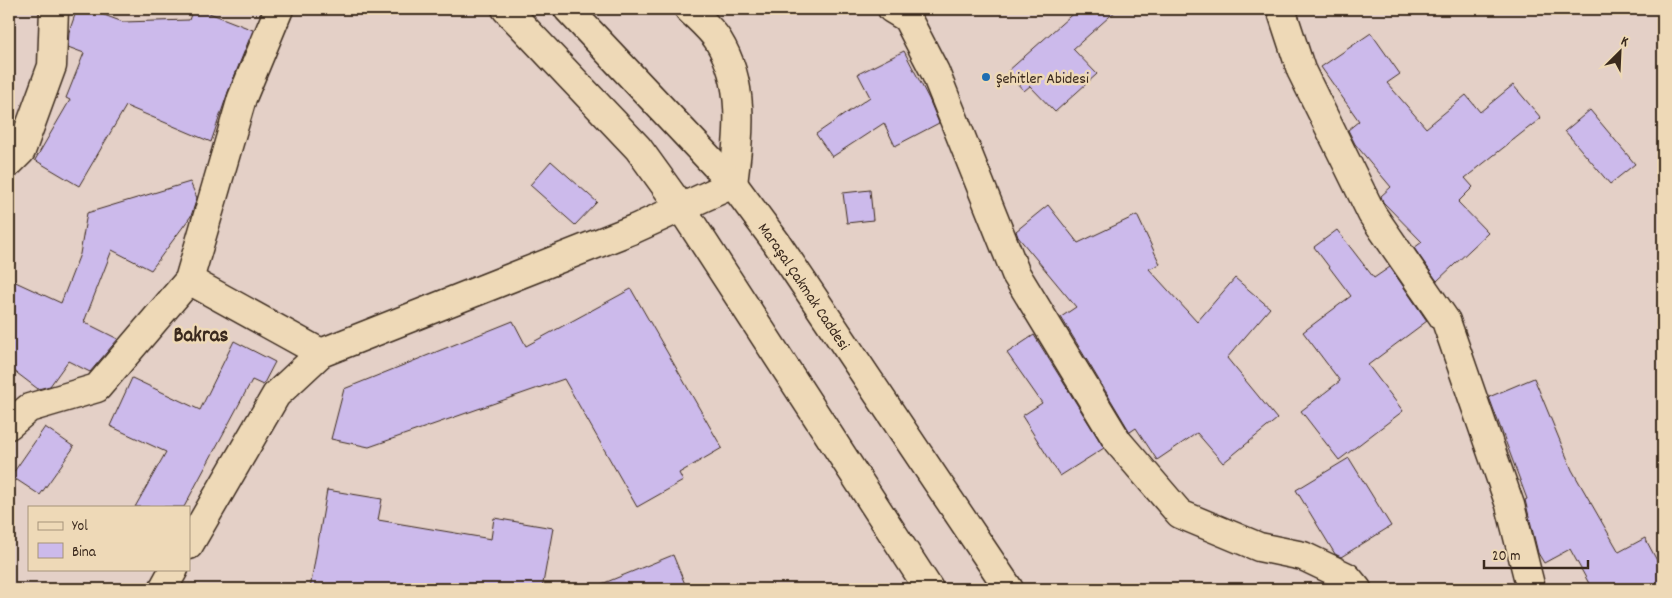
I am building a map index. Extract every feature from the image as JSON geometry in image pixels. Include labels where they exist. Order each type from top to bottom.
[{"type":"main road","points":[[9,163],[21,151],[52,66],[54,9]]},
{"type":"main road","points":[[9,425],[29,408],[97,388],[189,280],[242,98],[279,9]]},
{"type":"main road","points":[[506,9],[638,148],[682,208],[924,587]]},
{"type":"main road","name":"Maraşal Çakmak Caddesi","points":[[568,9],[733,184],[776,242],[1009,589]]},
{"type":"main road","points":[[190,542],[276,395],[321,353],[682,208],[733,184],[740,125],[733,72],[718,40],[689,9]]},
{"type":"main road","points":[[892,9],[908,18],[935,72],[1016,274],[1118,442],[1180,514],[1260,547],[1303,556],[1347,577],[1358,589]]},
{"type":"main road","points":[[1281,9],[1301,70],[1372,214],[1446,320],[1510,505],[1531,589]]},
{"type":"main road","points":[[189,280],[321,353]]},
{"type":"main road","points":[[163,589],[173,570]]},
{"type":"building","points":[[77,9],[88,9],[123,22],[189,20],[193,9],[199,9],[253,30],[228,92],[211,142],[126,106],[79,186],[35,160],[70,100],[66,98],[84,53],[68,47],[69,32]]},
{"type":"building","points":[[1078,9],[1118,9],[1073,49],[1097,74],[1055,112],[1030,86],[1024,91],[1007,72]]},
{"type":"building","points":[[1371,33],[1400,74],[1387,83],[1426,128],[1466,95],[1480,112],[1513,85],[1541,118],[1465,178],[1473,187],[1458,202],[1488,233],[1437,281],[1414,248],[1422,242],[1383,202],[1381,196],[1391,187],[1355,144],[1348,130],[1359,121],[1321,67]]},
{"type":"building","points":[[904,51],[939,123],[895,146],[884,123],[832,157],[816,134],[870,97],[858,74]]},
{"type":"building","points":[[1590,110],[1635,164],[1610,184],[1565,131]]},
{"type":"building","points":[[551,161],[597,202],[575,225],[530,185]]},
{"type":"building","points":[[190,182],[197,198],[191,216],[151,270],[112,250],[84,322],[118,339],[90,372],[68,361],[50,386],[38,389],[9,367],[9,279],[61,303],[80,254],[87,213]]},
{"type":"building","points":[[870,190],[873,220],[847,223],[843,193]]},
{"type":"building","points":[[1048,205],[1078,243],[1137,215],[1160,264],[1149,269],[1197,322],[1235,278],[1270,308],[1227,358],[1277,419],[1223,463],[1197,433],[1157,460],[1136,428],[1130,432],[1061,317],[1076,307],[1018,237],[1016,231]]},
{"type":"building","points":[[1337,230],[1374,278],[1390,267],[1427,321],[1368,365],[1403,411],[1339,460],[1301,411],[1340,381],[1303,332],[1351,296],[1314,247]]},
{"type":"building","points":[[631,289],[722,448],[679,473],[683,481],[637,507],[564,379],[369,447],[331,439],[344,389],[513,321],[526,346]]},
{"type":"building","points":[[1034,335],[1104,448],[1060,476],[1022,416],[1042,403],[1007,353]]},
{"type":"building","points":[[234,341],[275,362],[263,385],[252,380],[185,506],[136,506],[166,452],[110,426],[132,378],[200,410]]},
{"type":"building","points":[[1534,378],[1572,470],[1619,552],[1645,538],[1663,572],[1663,589],[1592,589],[1570,549],[1544,563],[1538,553],[1525,500],[1527,499],[1489,397]]},
{"type":"building","points":[[45,427],[74,447],[40,495],[11,476]]},
{"type":"building","points":[[1349,458],[1391,526],[1341,557],[1335,554],[1296,490]]},
{"type":"building","points":[[327,490],[382,499],[378,520],[491,539],[494,518],[553,528],[542,589],[310,589]]},
{"type":"building","points":[[673,555],[687,589],[592,589],[592,588]]},
{"type":"place","name":"Şehitler Abidesi","points":[[986,77]]},
{"type":"district","name":"Bakras","points":[[201,334]]}]
